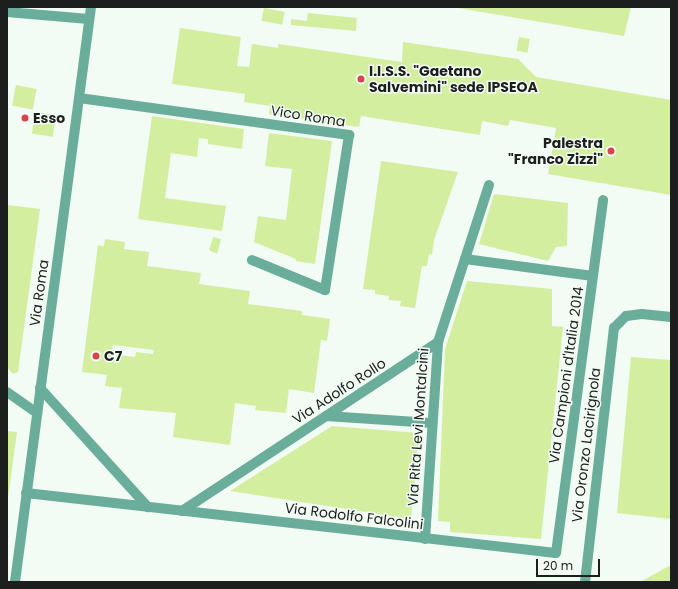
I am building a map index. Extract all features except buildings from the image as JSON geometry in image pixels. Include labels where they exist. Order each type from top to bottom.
[{"type":"street","name":"Via Roma","points":[[15,582],[91,7]]},
{"type":"street","points":[[7,12],[89,20]]},
{"type":"street","name":"Vico Roma","points":[[79,98],[349,135],[324,290],[252,260]]},
{"type":"street","points":[[438,342],[489,185]]},
{"type":"street","name":"Via Campioni d'Italia 2014","points":[[556,553],[603,200]]},
{"type":"street","points":[[465,259],[593,276]]},
{"type":"street","name":"Via Oronzo Lacirignola","points":[[584,582],[614,328],[626,316],[642,314],[671,317]]},
{"type":"street","name":"Via Adolfo Rollo","points":[[182,511],[438,342]]},
{"type":"street","name":"Via Rita Levi Montalcini","points":[[425,539],[438,342]]},
{"type":"street","points":[[40,388],[148,507]]},
{"type":"street","points":[[8,394],[37,413]]},
{"type":"street","points":[[326,416],[432,423]]},
{"type":"street","name":"Via Rodolfo Falcolini","points":[[26,493],[556,553]]},
{"type":"place","name":"I.I.S.S. \"Gaetano Salvemini\" sede IPSEOA","points":[[361,79]]},
{"type":"place","name":"Esso","points":[[25,118]]},
{"type":"place","name":"Palestra \"Franco Zizzi\"","points":[[611,151]]},
{"type":"place","name":"C7","points":[[96,356]]}]
